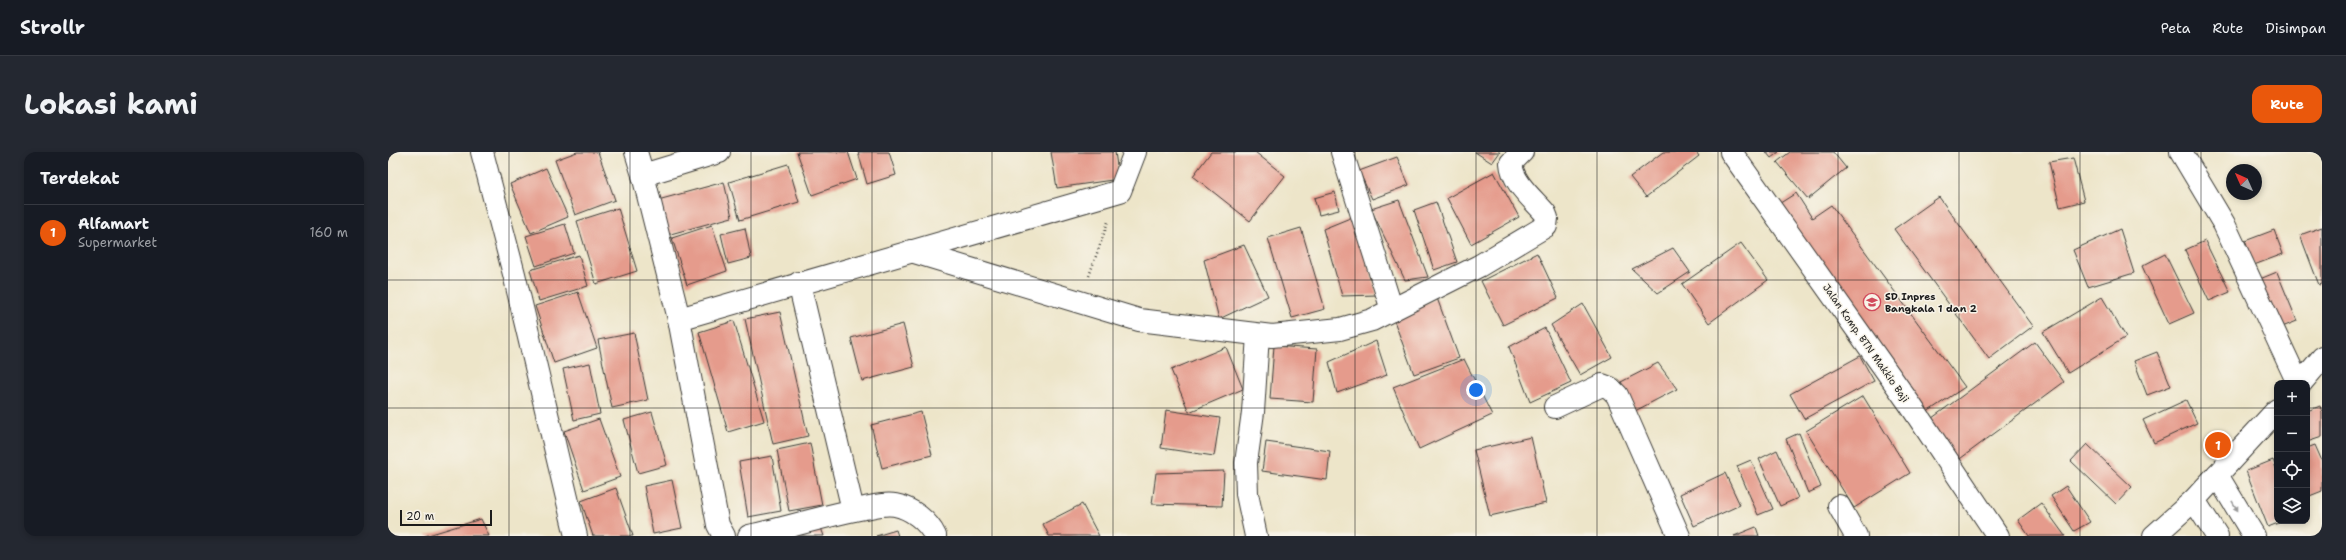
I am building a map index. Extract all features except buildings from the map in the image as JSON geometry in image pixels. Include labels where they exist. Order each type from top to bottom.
[{"type":"street","points":[[482,152],[514,274],[576,536]]},
{"type":"street","points":[[636,152],[679,320],[718,524],[724,536]]},
{"type":"street","points":[[643,175],[719,152]]},
{"type":"street","points":[[679,320],[799,283],[1120,191],[1135,152]]},
{"type":"street","points":[[1342,152],[1392,310]]},
{"type":"street","points":[[911,251],[1139,320],[1272,336],[1340,329],[1372,320],[1479,266],[1546,226],[1547,218],[1545,213],[1515,178],[1511,170],[1511,163],[1522,152]]},
{"type":"street","name":"Jalan Komp. BTN Makkio Baji","points":[[1731,152],[1909,403],[1998,536]]},
{"type":"street","points":[[2181,152],[2224,224],[2299,380]]},
{"type":"street","points":[[799,283],[853,510]]},
{"type":"street","points":[[1256,536],[1247,494],[1246,463],[1253,412],[1258,335]]},
{"type":"street","points":[[2303,380],[2322,358]]},
{"type":"street","points":[[1555,406],[1602,385],[1610,388],[1617,395],[1679,536]]},
{"type":"street","points":[[2154,536],[2194,500],[2274,413]]},
{"type":"street","points":[[2217,475],[2254,536]]},
{"type":"street","points":[[2194,500],[2217,536]]},
{"type":"street","points":[[749,536],[853,510],[885,505],[896,505],[910,511],[921,518],[931,528],[934,536]]},
{"type":"street","points":[[1839,506],[1856,536]]},
{"type":"path","points":[[1079,302],[1120,191]]},
{"type":"place","name":"SD Inpres Bangkala 1 dan 2","points":[[1872,302]]},
{"type":"place","name":"Alfamart","points":[[2218,445]]}]
